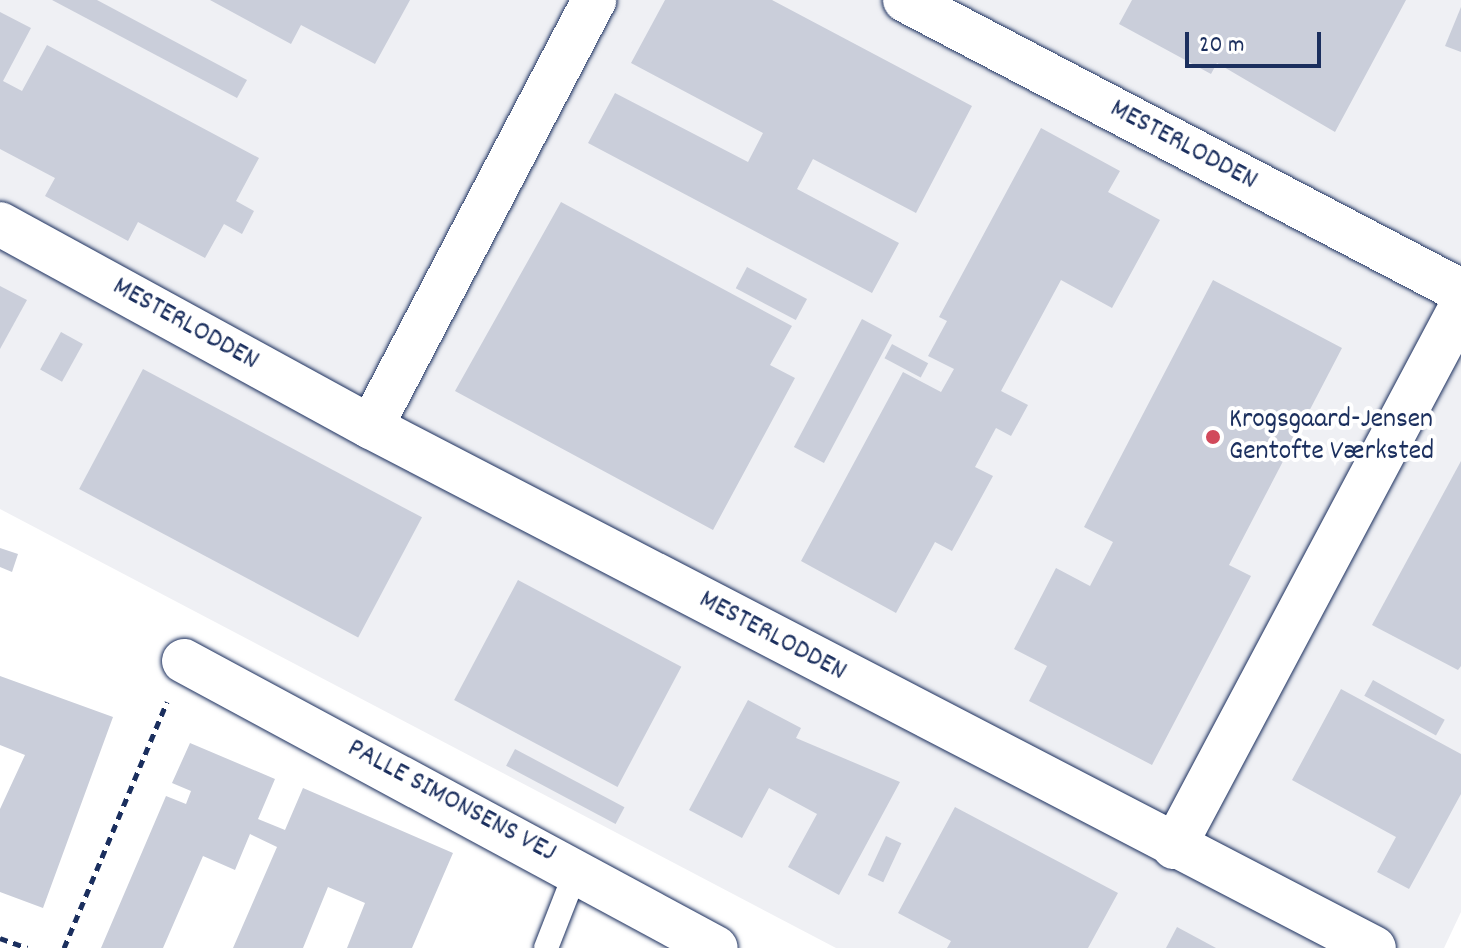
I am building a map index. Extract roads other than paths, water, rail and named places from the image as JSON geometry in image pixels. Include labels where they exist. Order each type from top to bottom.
[{"type":"street","points":[[371,427],[594,0]]},
{"type":"street","name":"MESTERLODDEN","points":[[905,0],[1461,291]]},
{"type":"street","name":"MESTERLODDEN","points":[[0,224],[371,427],[1174,847],[1374,948]]},
{"type":"street","points":[[1174,847],[1461,307]]},
{"type":"street","name":"PALLE SIMONSENS VEJ","points":[[184,661],[577,869],[716,948]]},
{"type":"lane","points":[[546,948],[577,869]]},
{"type":"place","name":"Krogsgaard-Jensen Gentofte Værksted","points":[[1213,437]]}]
